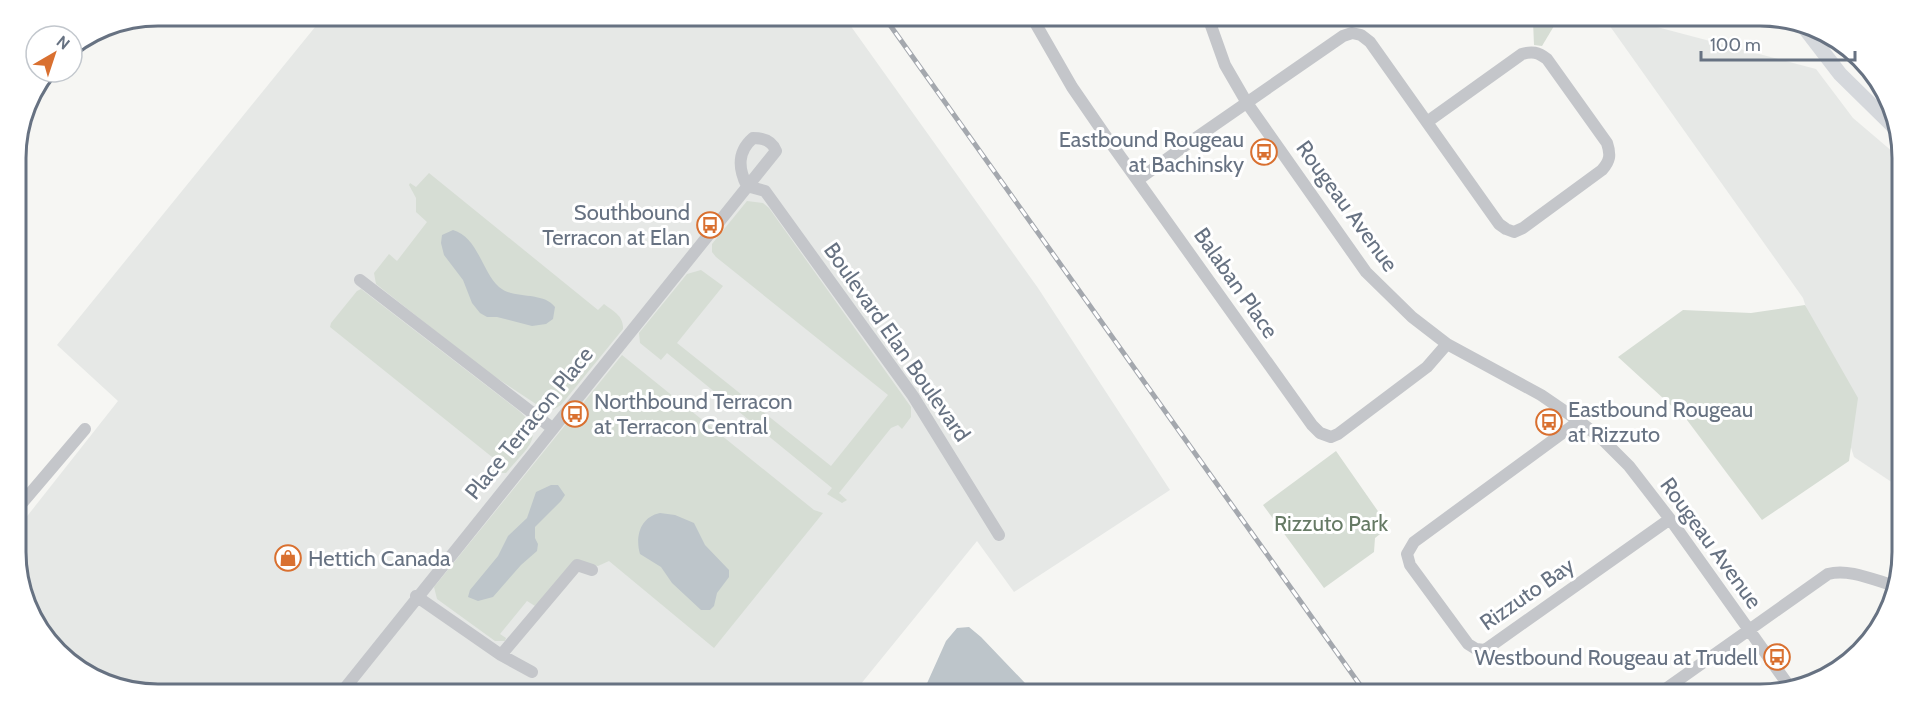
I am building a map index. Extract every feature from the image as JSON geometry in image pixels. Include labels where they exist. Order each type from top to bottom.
[{"type":"main road","points":[[1811,36],[1840,74],[1885,119]]},
{"type":"street","name":"Balaban Place","points":[[1037,26],[1072,87],[1320,433],[1331,437],[1338,434],[1427,367],[1447,344]]},
{"type":"street","name":"Rougeau Avenue","points":[[1211,26],[1225,65],[1247,103],[1366,272],[1412,317],[1447,344],[1541,395],[1602,439],[1629,466],[1670,519],[1785,681]]},
{"type":"street","points":[[1138,180],[1333,43],[1352,33],[1361,35],[1370,42],[1499,224],[1506,229],[1514,232],[1523,228],[1602,170],[1609,162],[1610,152],[1607,143],[1547,59],[1539,53],[1522,54],[1427,122]]},
{"type":"street","name":"Place Terracon Place","points":[[348,684],[416,596],[747,186]]},
{"type":"street","name":"Boulevard Elan Boulevard","points":[[747,186],[765,191],[913,396],[999,535]]},
{"type":"street","points":[[360,280],[552,428]]},
{"type":"street","name":"Rizzuto Bay","points":[[1579,421],[1414,542],[1407,554],[1410,565],[1468,644],[1476,649],[1485,650],[1670,519]]},
{"type":"street","points":[[26,498],[85,429]]},
{"type":"street","points":[[501,655],[577,565],[592,570]]},
{"type":"street","points":[[1674,683],[1828,574],[1837,571],[1888,584]]},
{"type":"street","points":[[416,596],[501,655],[532,672]]},
{"type":"shaded area","points":[[316,26],[851,26],[1038,288],[1170,490],[1014,592],[977,541],[861,684],[157,684],[140,682],[115,677],[99,670],[70,651],[58,639],[39,610],[28,578],[26,518],[118,401],[57,345]]},
{"type":"shaded area","points":[[1610,26],[1653,26],[1816,69],[1853,118],[1891,151],[1892,482],[1854,457],[1803,298]]},
{"type":"shaded area","points":[[453,230],[461,234],[474,247],[493,281],[499,287],[505,291],[550,302],[555,307],[553,319],[546,324],[532,326],[497,317],[487,317],[480,313],[472,303],[463,280],[444,255],[442,235]]},
{"type":"shaded area","points":[[551,485],[558,485],[565,495],[535,527],[537,551],[521,565],[493,597],[478,601],[468,597],[470,590],[498,556],[508,536],[527,518],[536,492]]},
{"type":"shaded area","points":[[660,513],[675,515],[694,523],[705,545],[729,570],[729,577],[717,593],[714,606],[710,610],[701,610],[672,583],[661,567],[640,554],[638,541],[641,529],[648,519]]},
{"type":"shaded area","points":[[969,627],[1025,683],[927,684],[946,641],[957,628]]},
{"type":"green space","points":[[1533,26],[1554,26],[1542,46],[1534,45]]},
{"type":"green space","points":[[429,173],[598,310],[604,304],[622,321],[623,329],[561,405],[553,410],[545,410],[486,371],[376,284],[374,273],[389,254],[397,261],[427,222],[416,212],[416,198],[409,185],[410,183],[416,187]]},
{"type":"green space","points":[[747,201],[763,203],[769,208],[911,407],[911,417],[902,429],[898,425],[891,428],[839,493],[847,500],[842,503],[827,494],[832,488],[667,353],[661,360],[640,343],[639,333],[687,274],[701,270],[723,286],[677,343],[831,466],[888,395],[712,252],[712,244]]},
{"type":"green space","points":[[361,289],[527,419],[532,427],[531,442],[506,473],[498,473],[491,468],[497,461],[330,327],[357,291]]},
{"type":"green space","points":[[1805,305],[1858,398],[1849,461],[1762,520],[1687,420],[1618,357],[1683,310],[1751,313]]},
{"type":"green space","points":[[622,355],[814,510],[823,513],[714,648],[609,561],[598,566],[577,562],[535,606],[527,601],[500,634],[506,638],[505,641],[495,641],[437,599],[434,587]]},
{"type":"green space","name":"Rizzuto Park","points":[[1336,451],[1389,527],[1375,538],[1374,552],[1324,588],[1263,505]]},
{"type":"railway","points":[[891,26],[1359,683]]},
{"type":"place","name":"Eastbound Rougeau at Bachinsky","points":[[1264,152]]},
{"type":"place","name":"Southbound Terracon at Elan","points":[[710,225]]},
{"type":"place","name":"Northbound Terracon at Terracon Central","points":[[575,414]]},
{"type":"place","name":"Eastbound Rougeau at Rizzuto","points":[[1549,422]]},
{"type":"place","name":"Hettich Canada","points":[[288,558]]},
{"type":"place","name":"Westbound Rougeau at Trudell","points":[[1777,657]]}]
